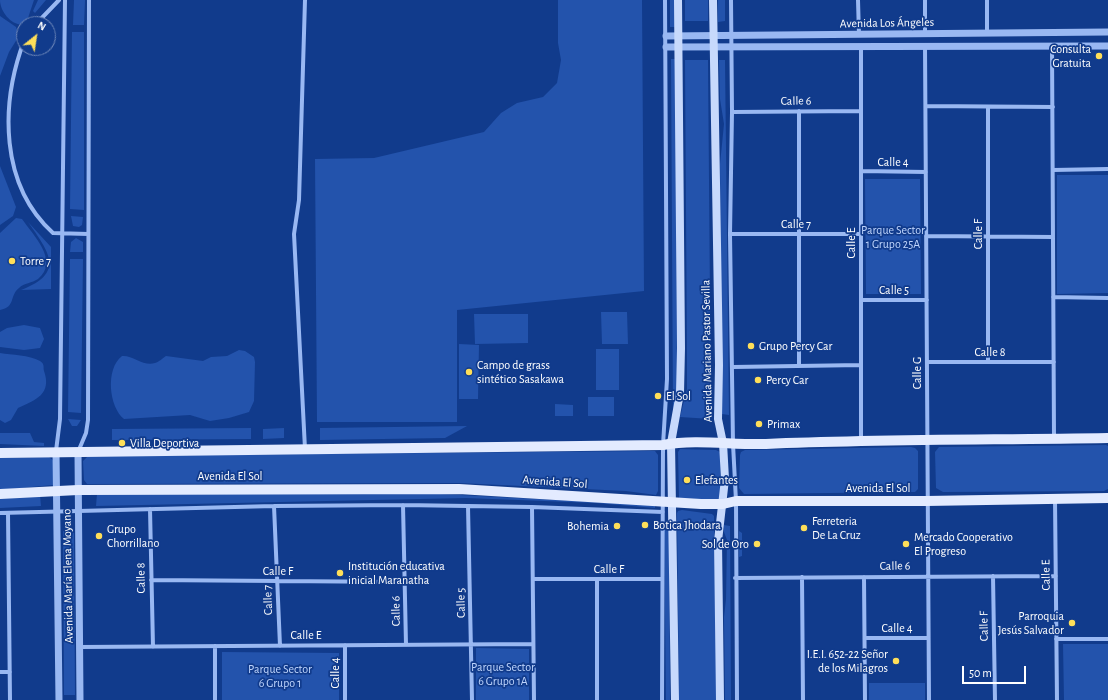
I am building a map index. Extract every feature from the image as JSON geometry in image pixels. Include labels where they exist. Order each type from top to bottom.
[{"type":"main road","points":[[675,700],[666,506],[667,444],[680,393],[678,0]]},
{"type":"main road","name":"Avenida Mariano Pastor Sevilla","points":[[713,0],[719,365],[718,419],[728,444],[718,541],[720,700]]},
{"type":"main road","points":[[0,453],[728,444],[861,440],[1108,438]]},
{"type":"main road","name":"Avenida El Sol","points":[[0,494],[78,490],[459,489],[666,506],[723,504],[736,501],[926,501],[1108,498]]},
{"type":"street","points":[[44,16],[59,0]]},
{"type":"street","points":[[56,452],[60,416],[65,0]]},
{"type":"street","points":[[78,452],[86,433],[88,420],[89,0]]},
{"type":"street","points":[[305,0],[298,200],[294,234],[305,449]]},
{"type":"street","points":[[665,0],[667,444]]},
{"type":"street","name":"Avenida Mariano Pastor Sevilla","points":[[731,0],[732,112],[730,234],[733,367],[728,444],[736,501],[735,578],[737,700]]},
{"type":"street","points":[[858,0],[859,35]]},
{"type":"street","points":[[925,0],[925,34]]},
{"type":"street","points":[[987,0],[988,33]]},
{"type":"street","name":"Avenida Los Ángeles","points":[[666,36],[1108,32]]},
{"type":"street","name":"Calle E","points":[[861,46],[861,440]]},
{"type":"street","name":"Calle G","points":[[925,46],[927,362],[926,501],[929,700]]},
{"type":"street","points":[[1052,46],[1054,438]]},
{"type":"street","name":"Avenida Los Ángeles","points":[[666,47],[1108,46]]},
{"type":"street","points":[[4,103],[17,56]]},
{"type":"street","points":[[926,106],[1052,107]]},
{"type":"street","name":"Calle F","points":[[988,106],[988,362]]},
{"type":"street","points":[[799,111],[799,366]]},
{"type":"street","name":"Calle 6","points":[[732,112],[861,111]]},
{"type":"street","points":[[4,139],[12,173],[20,191],[37,219],[53,233],[88,234]]},
{"type":"street","points":[[1053,170],[1108,169]]},
{"type":"street","name":"Calle 4","points":[[861,172],[926,172]]},
{"type":"street","name":"Calle 7","points":[[730,234],[861,234]]},
{"type":"street","points":[[926,236],[1053,237]]},
{"type":"street","points":[[1053,298],[1108,298]]},
{"type":"street","name":"Calle 5","points":[[861,300],[926,300]]},
{"type":"street","name":"Calle 8","points":[[927,362],[1054,362]]},
{"type":"street","points":[[733,367],[861,365]]},
{"type":"street","name":"Avenida María Elena Moyano","points":[[56,452],[59,700]]},
{"type":"street","name":"Avenida María Elena Moyano","points":[[78,452],[80,700]]},
{"type":"street","name":"Calle E","points":[[1055,499],[1057,700]]},
{"type":"street","name":"Calle 6","points":[[403,505],[406,644]]},
{"type":"street","name":"Calle 7","points":[[274,506],[280,646]]},
{"type":"street","name":"Avenida El Sol","points":[[0,513],[274,506],[666,506]]},
{"type":"street","name":"Calle 5","points":[[468,506],[472,700]]},
{"type":"street","points":[[662,700],[661,579],[666,506]]},
{"type":"street","points":[[532,507],[534,579],[534,700]]},
{"type":"street","name":"Calle 8","points":[[150,509],[153,646]]},
{"type":"street","points":[[8,513],[10,700]]},
{"type":"street","name":"Calle F","points":[[993,576],[995,700]]},
{"type":"street","name":"Calle 6","points":[[735,578],[1056,576]]},
{"type":"street","points":[[802,577],[803,700]]},
{"type":"street","points":[[864,577],[866,700]]},
{"type":"street","name":"Calle F","points":[[534,579],[661,579]]},
{"type":"street","points":[[597,579],[597,700]]},
{"type":"street","name":"Calle F","points":[[151,580],[405,582]]},
{"type":"street","name":"Calle 4","points":[[865,638],[928,638]]},
{"type":"street","points":[[1056,639],[1108,639]]},
{"type":"street","name":"Calle E","points":[[80,647],[533,644]]},
{"type":"street","name":"Calle 4","points":[[345,645],[345,700]]},
{"type":"street","points":[[215,646],[215,700]]},
{"type":"street","points":[[0,672],[10,672]]},
{"type":"green space","points":[[0,0],[34,0],[29,16],[16,16],[16,24],[8,18],[2,10]]},
{"type":"green space","points":[[38,0],[46,0],[35,13],[33,11]]},
{"type":"green space","points":[[74,0],[85,0],[84,25],[73,25]]},
{"type":"green space","points":[[558,0],[642,0],[644,291],[457,310],[457,422],[317,422],[315,159],[374,158],[484,132],[501,113],[517,103],[543,97],[557,83],[561,60],[558,43]]},
{"type":"green space","points":[[670,0],[675,0],[676,27],[670,27]]},
{"type":"green space","points":[[685,0],[708,0],[708,21],[685,21]]},
{"type":"green space","points":[[718,0],[725,0],[725,21],[718,22]]},
{"type":"green space","points":[[0,16],[16,27],[16,41],[9,52],[0,76]]},
{"type":"green space","points":[[72,32],[84,32],[84,210],[70,209]]},
{"type":"green space","points":[[671,59],[676,59],[677,397],[673,413]]},
{"type":"green space","points":[[685,60],[708,60],[711,419],[680,417],[687,389]]},
{"type":"green space","points":[[719,60],[725,60],[729,415],[722,414],[720,164],[724,124],[720,99]]},
{"type":"green space","points":[[0,166],[16,207],[13,216],[0,225]]},
{"type":"green space","points":[[1057,175],[1108,175],[1108,293],[1057,294]]},
{"type":"green space","name":"Parque Sector 1 Grupo 25A","points":[[865,179],[920,179],[921,294],[866,294]]},
{"type":"green space","points":[[71,216],[83,217],[82,225],[79,227],[73,226]]},
{"type":"green space","points":[[16,218],[22,219],[38,240],[46,256],[46,264],[44,272],[38,279],[21,286],[14,294],[10,304],[5,309],[0,310],[0,233]]},
{"type":"green space","points":[[28,222],[51,247],[51,289],[21,290],[35,283],[44,276],[49,269],[47,252]]},
{"type":"green space","points":[[76,238],[83,242],[83,252],[70,252],[71,242]]},
{"type":"green space","points":[[70,259],[83,259],[81,413],[68,412]]},
{"type":"green space","points":[[601,312],[627,312],[628,344],[602,344]]},
{"type":"green space","points":[[474,314],[528,314],[528,343],[475,344]]},
{"type":"green space","points":[[24,325],[40,328],[44,339],[40,348],[24,350],[0,347],[0,332],[7,328]]},
{"type":"green space","name":"Campo de grass sintético Sasakawa","points":[[459,344],[479,345],[478,399],[459,399]]},
{"type":"green space","points":[[596,349],[619,349],[619,390],[596,390]]},
{"type":"green space","points":[[239,350],[245,351],[254,357],[255,362],[254,401],[249,412],[229,418],[210,421],[190,415],[124,419],[115,406],[112,397],[111,378],[117,362],[122,356],[151,364],[158,362],[166,356],[203,361],[211,357],[227,356]]},
{"type":"green space","points":[[0,353],[26,356],[42,362],[46,379],[46,385],[41,395],[18,408],[11,420],[5,423],[0,420]]},
{"type":"green space","points":[[588,397],[614,397],[614,416],[588,416]]},
{"type":"green space","points":[[555,404],[573,405],[573,416],[555,416]]},
{"type":"green space","points":[[68,419],[81,420],[77,426],[72,426]]},
{"type":"green space","points":[[467,426],[445,438],[320,440],[320,428]]},
{"type":"green space","points":[[251,428],[251,439],[112,440],[112,429]]},
{"type":"green space","points":[[284,428],[284,438],[263,439],[263,429]]},
{"type":"green space","points":[[0,433],[30,433],[34,442],[44,443],[44,446],[0,444]]},
{"type":"green space","points":[[1108,446],[1108,489],[1104,491],[943,492],[936,488],[935,452],[939,447]]},
{"type":"green space","points":[[911,447],[918,451],[918,489],[915,492],[744,494],[739,488],[740,455],[741,452],[745,450]]},
{"type":"green space","points":[[680,449],[716,450],[720,452],[721,498],[716,500],[679,498],[678,452]]},
{"type":"green space","points":[[655,451],[658,455],[658,491],[656,495],[626,491],[459,483],[87,484],[84,480],[83,461],[88,456]]},
{"type":"green space","points":[[49,457],[55,462],[55,481],[53,485],[0,490],[0,458]]},
{"type":"green space","points":[[421,493],[655,505],[655,508],[596,503],[466,498],[96,506],[97,494]]},
{"type":"green space","points":[[40,495],[41,506],[0,508],[0,497]]},
{"type":"green space","points":[[682,510],[712,514],[714,516],[717,700],[679,700],[677,513],[678,511]]},
{"type":"green space","points":[[664,523],[669,523],[670,700],[666,700]]},
{"type":"green space","points":[[724,525],[730,526],[731,700],[725,700],[724,617],[726,599],[727,540],[724,532]]},
{"type":"green space","points":[[63,531],[74,531],[75,695],[64,695]]},
{"type":"green space","points":[[739,531],[742,533],[742,556],[739,557]]},
{"type":"green space","points":[[1063,644],[1108,644],[1108,700],[1064,700]]},
{"type":"green space","name":"Parque Sector 6 Grupo 1A","points":[[476,648],[529,649],[529,700],[476,700]]},
{"type":"green space","name":"Parque Sector 6 Grupo 1","points":[[222,652],[339,653],[339,700],[222,700]]},
{"type":"green space","points":[[869,683],[925,683],[925,700],[869,700]]},
{"type":"place","name":"Consulta Gratuita","points":[[1099,56]]},
{"type":"place","name":"Torre 7","points":[[12,261]]},
{"type":"place","name":"Grupo Percy Car","points":[[751,346]]},
{"type":"place","name":"Campo de grass sintético Sasakawa","points":[[469,372]]},
{"type":"place","name":"Percy Car","points":[[758,380]]},
{"type":"place","name":"El Sol","points":[[658,396]]},
{"type":"place","name":"Primax","points":[[759,424]]},
{"type":"place","name":"Villa Deportiva","points":[[122,443]]},
{"type":"place","name":"Elefantes","points":[[687,480]]},
{"type":"place","name":"Botica Jhodara","points":[[645,525]]},
{"type":"place","name":"Bohemia","points":[[617,526]]},
{"type":"place","name":"Ferreteria De La Cruz","points":[[804,528]]},
{"type":"place","name":"Grupo Chorrillano","points":[[99,536]]},
{"type":"place","name":"Sol de Oro","points":[[757,544]]},
{"type":"place","name":"Mercado Cooperativo El Progreso","points":[[906,544]]},
{"type":"place","name":"Institución educativa inicial Maranatha","points":[[340,573]]},
{"type":"place","name":"Parroquia Jesús Salvador","points":[[1072,623]]},
{"type":"place","name":"I.E.I. 652-22 Señor de los Milagros","points":[[896,661]]}]
